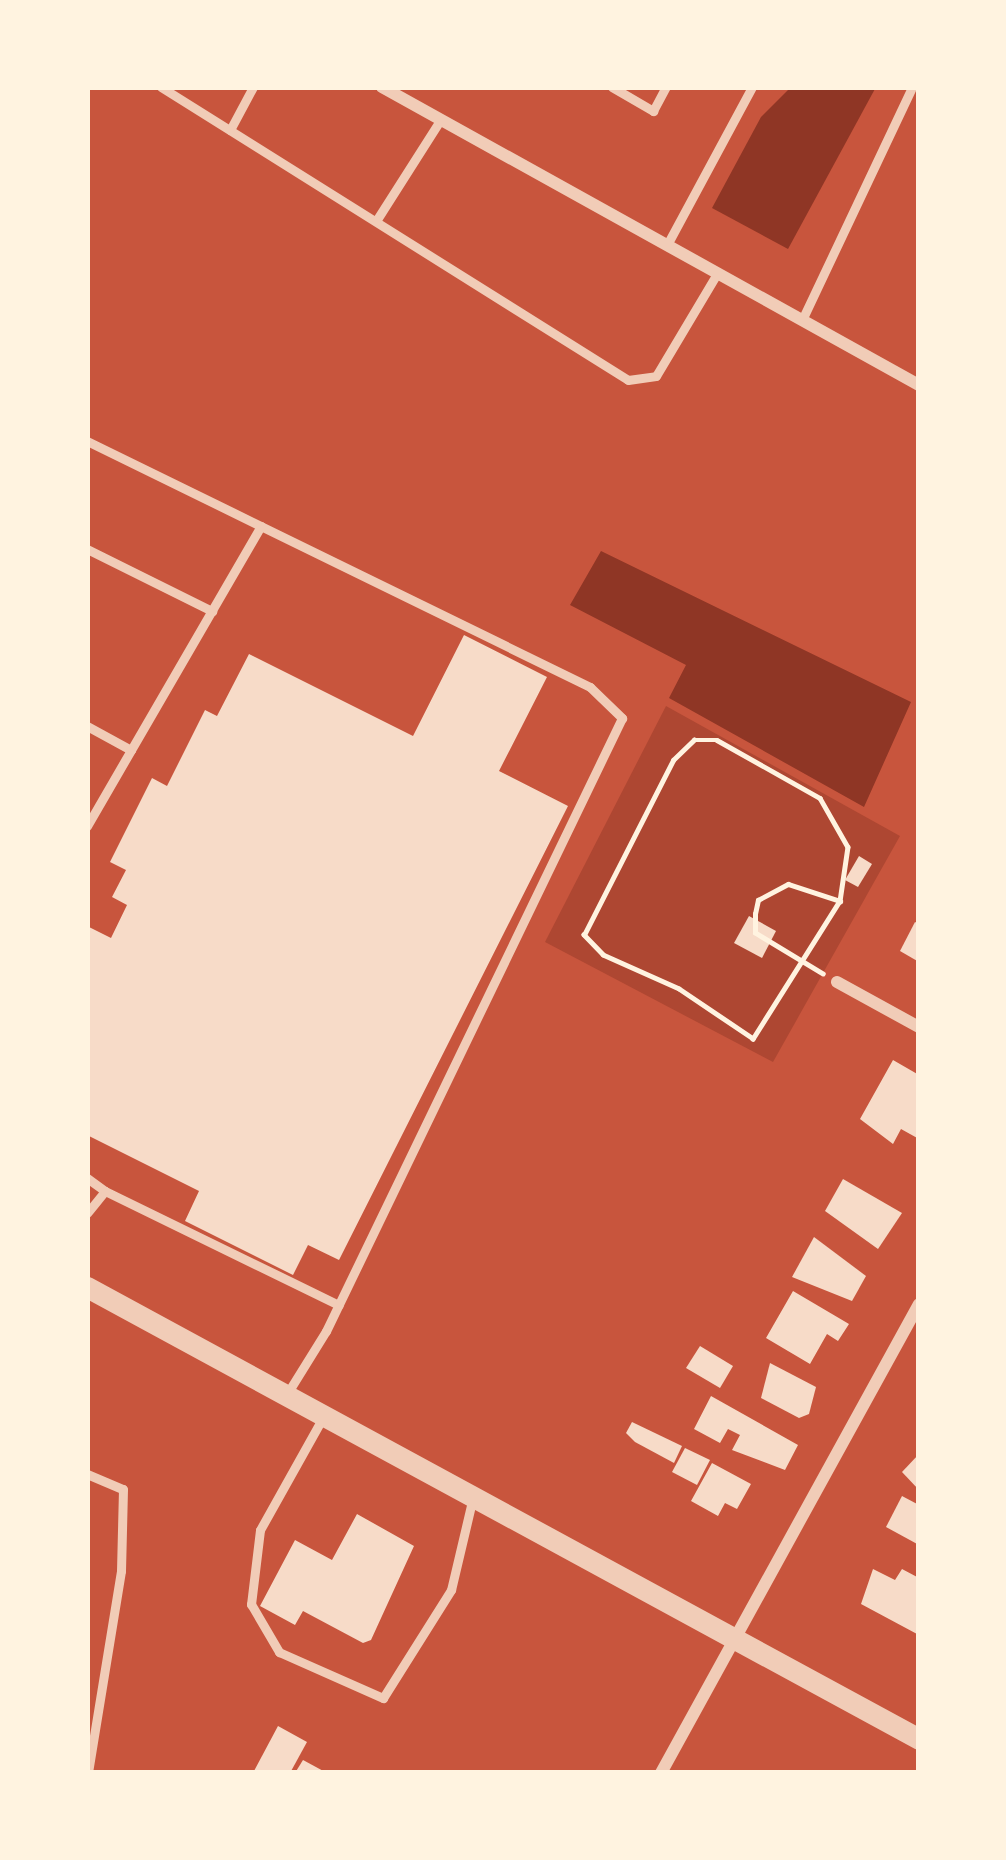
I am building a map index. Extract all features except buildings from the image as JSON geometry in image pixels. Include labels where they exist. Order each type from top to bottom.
[{"type":"street","points":[[382,87],[919,385]]},
{"type":"street","points":[[832,979],[919,1027]]},
{"type":"street","points":[[87,1287],[919,1739]]},
{"type":"street","points":[[661,1773],[919,1304]]},
{"type":"lane","points":[[161,87],[628,380],[656,376],[718,272]]},
{"type":"lane","points":[[230,130],[253,87]]},
{"type":"lane","points":[[612,87],[653,111],[666,87]]},
{"type":"lane","points":[[668,244],[752,87]]},
{"type":"lane","points":[[802,320],[912,87]]},
{"type":"lane","points":[[902,106],[919,109]]},
{"type":"lane","points":[[376,221],[440,119]]},
{"type":"lane","points":[[87,442],[590,687],[622,718],[339,1305],[287,1394]]},
{"type":"lane","points":[[87,826],[261,526]]},
{"type":"lane","points":[[87,549],[212,611]]},
{"type":"lane","points":[[87,726],[131,750]]},
{"type":"lane","points":[[87,1178],[339,1305]]},
{"type":"lane","points":[[87,1214],[105,1191]]},
{"type":"lane","points":[[325,1414],[260,1530],[251,1604],[279,1652],[383,1698],[451,1590],[473,1496]]},
{"type":"lane","points":[[87,1474],[123,1489],[121,1571],[88,1773]]},
{"type":"path","points":[[704,738],[830,810],[848,848],[840,902],[806,964],[753,1040],[679,988],[603,955],[584,927],[673,760],[704,738]]},
{"type":"path","points":[[832,979],[755,933],[758,901],[802,884],[840,902]]},
{"type":"shaded area","points":[[791,87],[876,87],[788,249],[712,208],[761,117]]},
{"type":"shaded area","points":[[601,551],[911,702],[864,807],[669,698],[686,665],[570,605]]},
{"type":"shaded area","points":[[666,706],[900,836],[773,1062],[545,942]]}]
